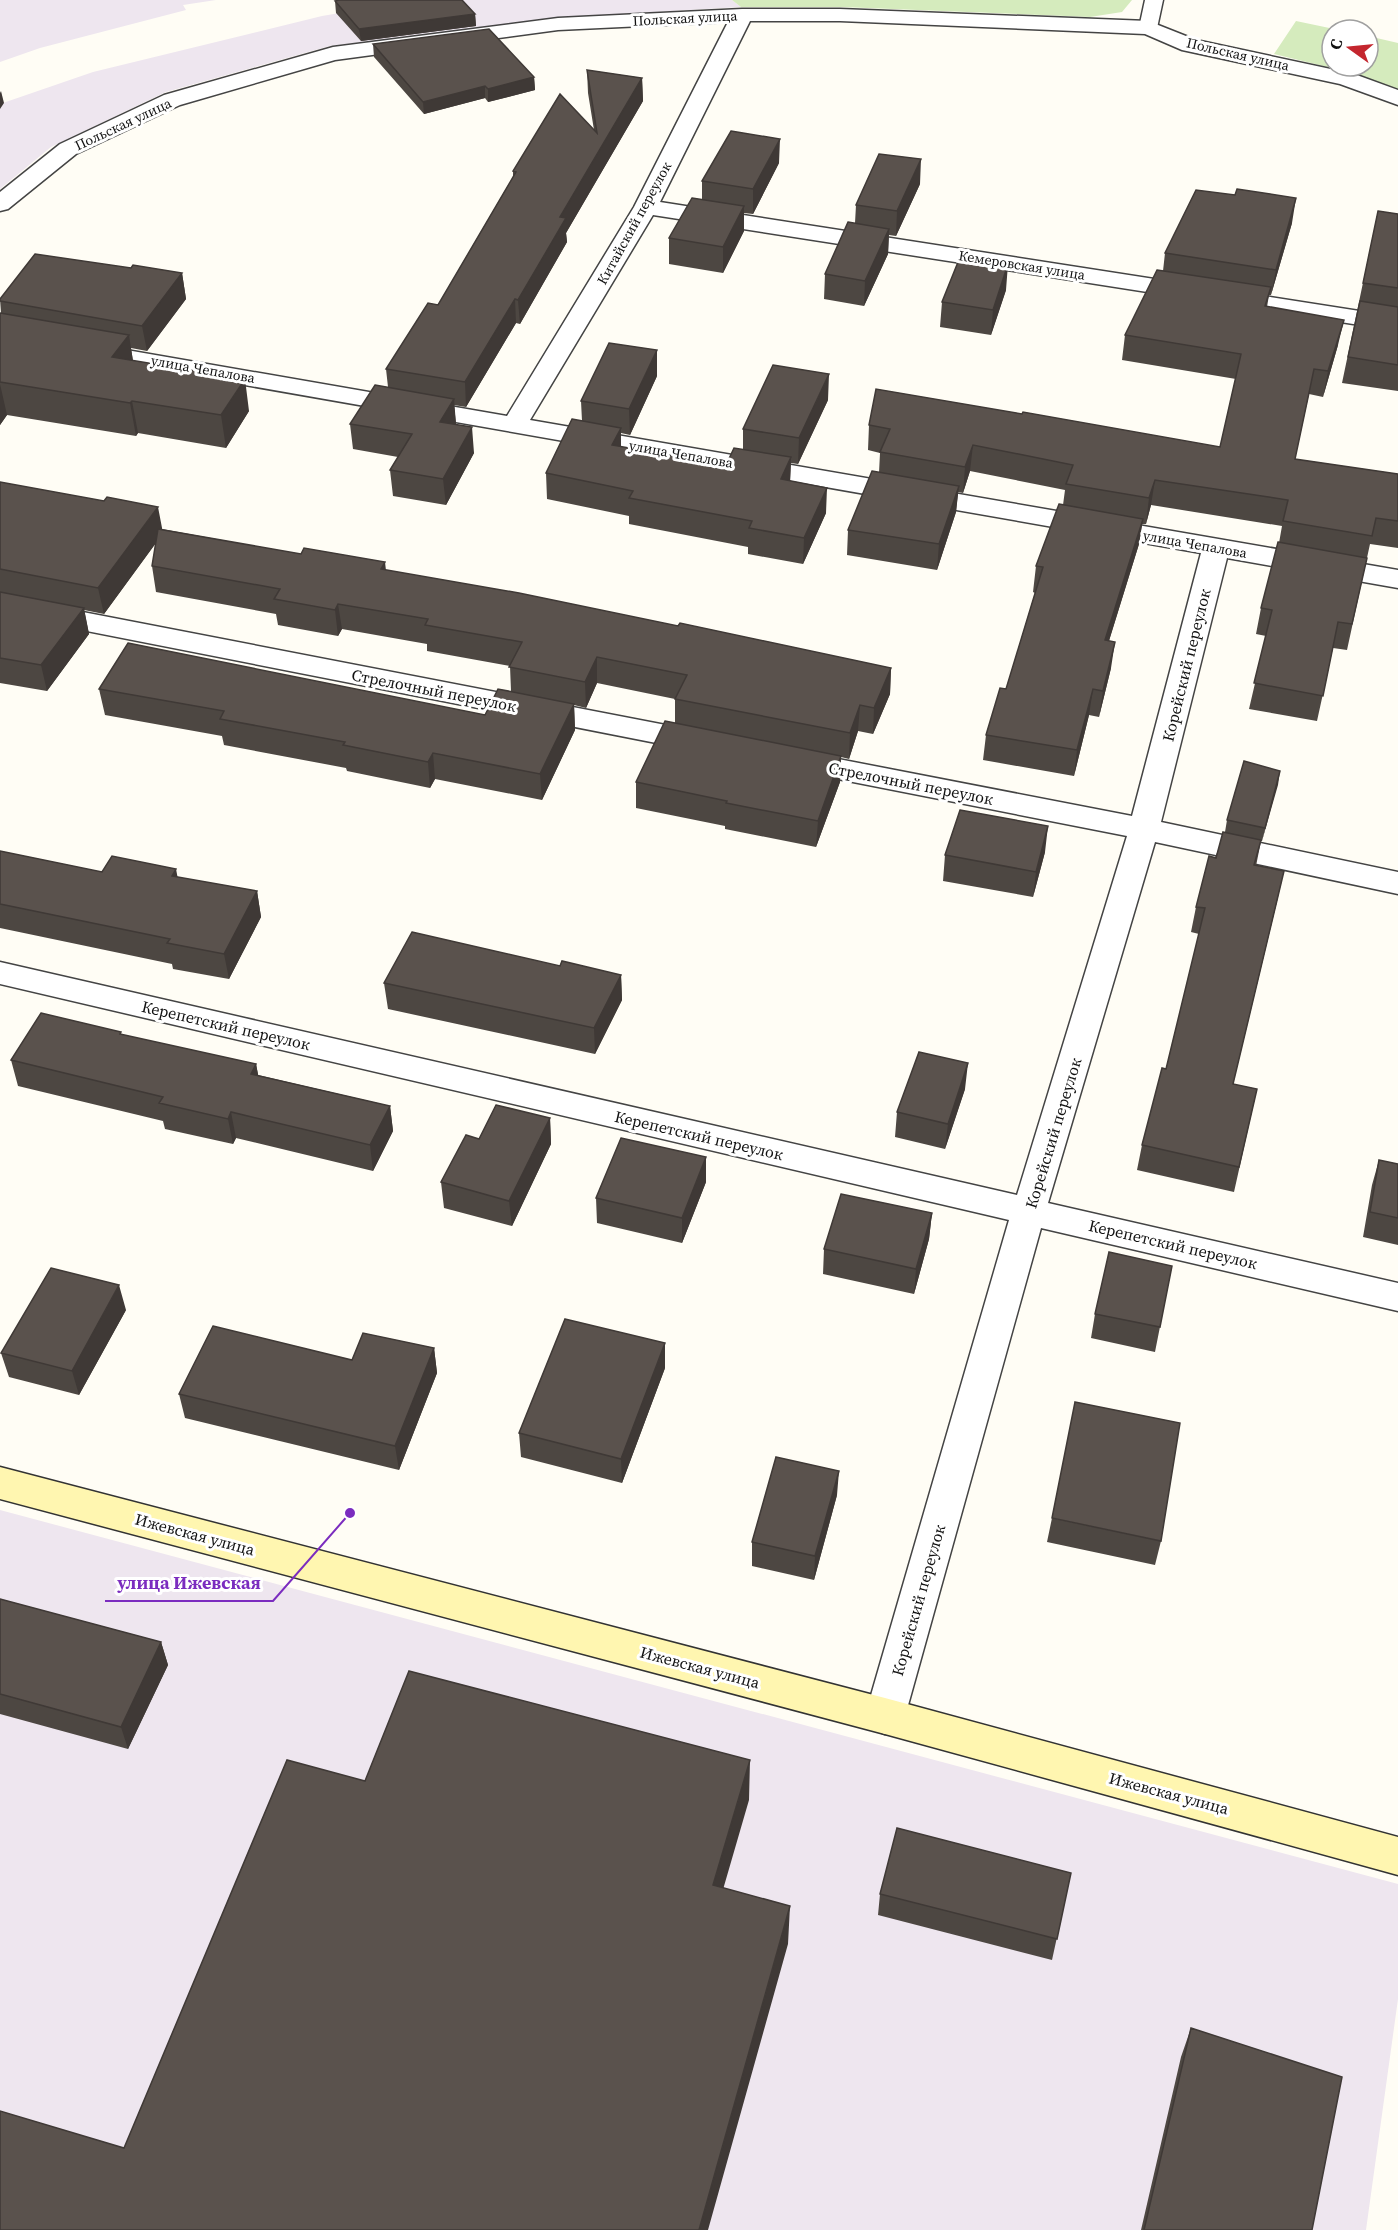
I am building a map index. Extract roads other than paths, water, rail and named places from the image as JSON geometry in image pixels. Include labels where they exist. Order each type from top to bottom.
[{"type":"main road","name":"Ижевская улица","points":[[0,1483],[885,1716],[1398,1856]]},
{"type":"street","name":"Польская улица","points":[[0,204],[68,149],[172,100],[333,54],[558,24],[742,15],[840,15],[1148,28],[1191,45],[1346,79],[1398,98]]},
{"type":"street","name":"Китайский переулок","points":[[515,424],[646,207],[742,15]]},
{"type":"street","name":"Кемеровская улица","points":[[646,207],[1398,324]]},
{"type":"street","name":"улица Чепалова","points":[[0,335],[1398,579]]},
{"type":"street","name":"Корейский переулок","points":[[885,1716],[1029,1211],[1144,829],[1215,548]]},
{"type":"street","name":"Стрелочный переулок","points":[[0,605],[724,746]]},
{"type":"street","name":"Стрелочный переулок","points":[[771,756],[1144,829],[1398,882]]},
{"type":"street","name":"Керепетский переулок","points":[[0,973],[1398,1297]]},
{"type":"lane","points":[[1148,28],[1154,0]]},
{"type":"place","name":"улица Ижевская","points":[[350,1513]]}]
